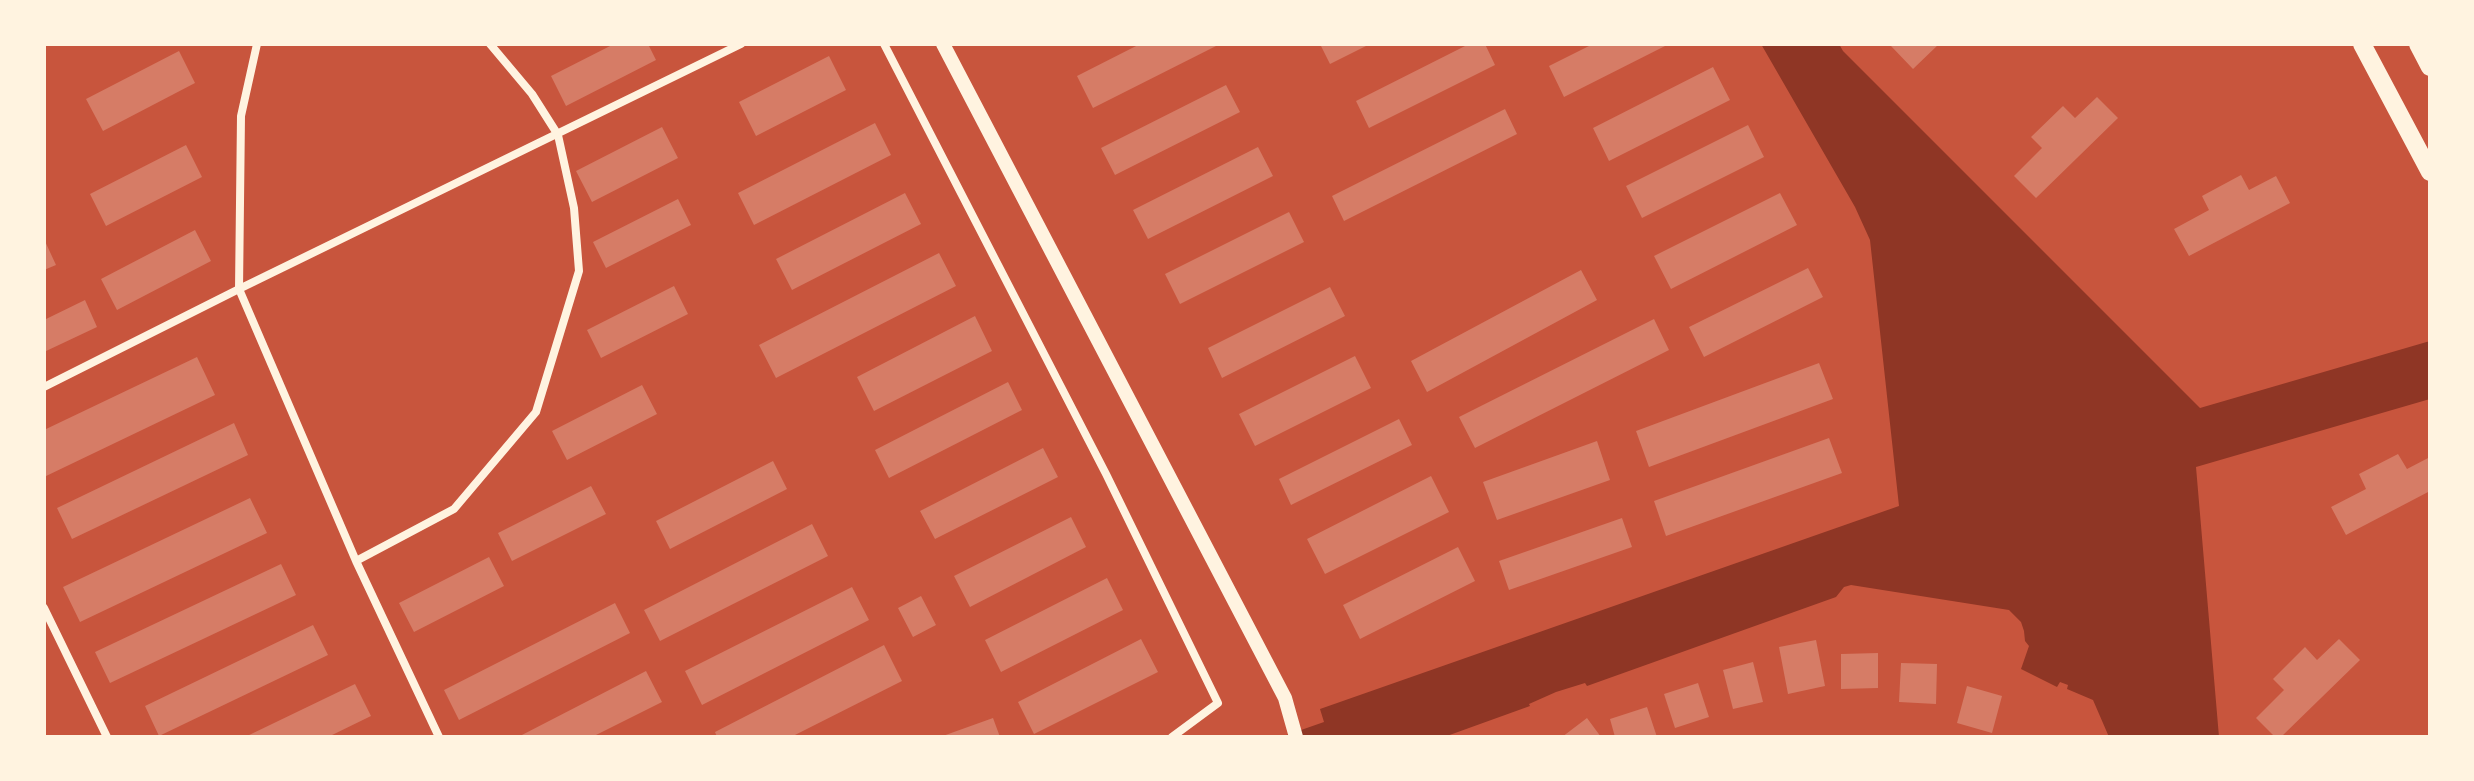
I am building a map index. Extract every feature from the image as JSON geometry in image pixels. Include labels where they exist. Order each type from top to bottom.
[{"type":"main road","points":[[2362,44],[2430,172]]},
{"type":"main road","points":[[2418,44],[2430,67]]},
{"type":"street","points":[[257,44],[241,116],[239,289],[356,561],[439,737]]},
{"type":"street","points":[[356,561],[454,509],[536,412],[579,271],[574,208],[558,135],[532,94],[490,44]]},
{"type":"street","points":[[44,387],[741,44]]},
{"type":"street","points":[[884,44],[1106,474],[1218,703],[1172,737]]},
{"type":"street","points":[[943,44],[1285,698],[1296,737]]},
{"type":"street","points":[[44,608],[107,737]]},
{"type":"shaded area","points":[[1761,44],[1839,44],[2200,408],[2430,341],[2430,399],[2196,467],[2219,737],[2109,737],[2093,700],[2067,689],[2068,685],[2060,682],[2057,687],[2021,669],[2029,646],[2021,622],[2009,610],[1851,585],[1844,587],[1836,597],[1587,686],[1585,683],[1556,692],[1530,706],[1444,737],[1281,737],[1324,722],[1320,709],[1899,506],[1870,240],[1855,207]]},
{"type":"building","points":[[614,44],[648,44],[656,60],[566,106],[551,76]]},
{"type":"building","points":[[1140,44],[1220,44],[1093,108],[1077,76]]},
{"type":"building","points":[[1320,44],[1370,44],[1330,64]]},
{"type":"building","points":[[1469,44],[1485,44],[1495,65],[1369,128],[1356,101]]},
{"type":"building","points":[[1593,44],[1669,44],[1564,97],[1549,66]]},
{"type":"building","points":[[1939,44],[1913,69],[1891,46]]},
{"type":"building","points":[[179,51],[195,83],[103,131],[86,99]]},
{"type":"building","points":[[829,56],[846,90],[756,136],[739,102]]},
{"type":"building","points":[[1713,67],[1730,100],[1609,161],[1593,128]]},
{"type":"building","points":[[1226,85],[1240,112],[1115,175],[1101,148]]},
{"type":"building","points":[[2097,97],[2118,118],[2036,198],[2014,176],[2042,148],[2031,137],[2063,106],[2075,118]]},
{"type":"building","points":[[1505,109],[1517,134],[1344,221],[1332,196]]},
{"type":"building","points":[[875,123],[891,155],[754,225],[738,193]]},
{"type":"building","points":[[1748,125],[1764,157],[1642,218],[1626,186]]},
{"type":"building","points":[[662,127],[678,158],[592,202],[576,171]]},
{"type":"building","points":[[186,145],[202,177],[106,226],[90,194]]},
{"type":"building","points":[[1258,147],[1273,176],[1148,239],[1133,210]]},
{"type":"building","points":[[2241,175],[2249,190],[2276,176],[2290,203],[2189,256],[2174,229],[2209,210],[2202,196]]},
{"type":"building","points":[[905,193],[921,224],[792,290],[776,259]]},
{"type":"building","points":[[1780,193],[1797,225],[1671,289],[1654,256]]},
{"type":"building","points":[[678,199],[691,225],[606,268],[593,242]]},
{"type":"building","points":[[1289,212],[1304,242],[1180,304],[1165,274]]},
{"type":"building","points":[[195,230],[211,261],[117,310],[101,279]]},
{"type":"building","points":[[44,239],[56,265],[44,270]]},
{"type":"building","points":[[939,253],[956,286],[776,378],[759,345]]},
{"type":"building","points":[[1808,268],[1823,297],[1704,357],[1689,327]]},
{"type":"building","points":[[1581,270],[1597,300],[1427,392],[1411,361]]},
{"type":"building","points":[[674,286],[688,314],[601,358],[587,330]]},
{"type":"building","points":[[1330,287],[1345,316],[1222,378],[1208,348]]},
{"type":"building","points":[[85,300],[97,327],[44,352],[44,320]]},
{"type":"building","points":[[975,316],[992,351],[874,411],[857,377]]},
{"type":"building","points":[[1654,319],[1669,350],[1475,448],[1459,417]]},
{"type":"building","points":[[1355,356],[1371,388],[1255,446],[1239,414]]},
{"type":"building","points":[[197,357],[215,395],[44,477],[44,430]]},
{"type":"building","points":[[1819,363],[1833,399],[1649,467],[1636,431]]},
{"type":"building","points":[[1008,382],[1022,410],[889,478],[875,450]]},
{"type":"building","points":[[642,385],[657,414],[567,460],[552,431]]},
{"type":"building","points":[[1399,419],[1412,445],[1291,505],[1279,479]]},
{"type":"building","points":[[234,423],[248,455],[72,539],[57,508]]},
{"type":"building","points":[[1829,438],[1842,473],[1666,536],[1654,501]]},
{"type":"building","points":[[1597,441],[1610,480],[1497,520],[1483,482]]},
{"type":"building","points":[[1043,448],[1058,477],[935,539],[920,511]]},
{"type":"building","points":[[2398,454],[2407,469],[2430,457],[2430,491],[2346,535],[2331,507],[2366,489],[2359,474]]},
{"type":"building","points":[[773,461],[787,489],[670,549],[656,521]]},
{"type":"building","points":[[1431,476],[1449,512],[1325,574],[1307,539]]},
{"type":"building","points":[[591,486],[606,514],[512,561],[498,533]]},
{"type":"building","points":[[250,498],[267,533],[80,622],[63,587]]},
{"type":"building","points":[[1071,517],[1086,547],[970,607],[954,576]]},
{"type":"building","points":[[1622,518],[1632,547],[1509,590],[1499,561]]},
{"type":"building","points":[[812,524],[828,556],[660,641],[644,610]]},
{"type":"building","points":[[1458,547],[1475,581],[1360,639],[1343,605]]},
{"type":"building","points":[[489,557],[504,586],[414,632],[399,603]]},
{"type":"building","points":[[281,564],[296,595],[110,683],[95,652]]},
{"type":"building","points":[[1107,578],[1123,610],[1001,672],[985,640]]},
{"type":"building","points":[[852,587],[869,620],[702,705],[685,671]]},
{"type":"building","points":[[921,596],[936,625],[913,637],[898,608]]},
{"type":"building","points":[[615,603],[630,633],[459,720],[444,690]]},
{"type":"building","points":[[313,625],[328,655],[159,736],[145,706]]},
{"type":"building","points":[[1141,639],[1158,672],[1034,734],[1018,702]]},
{"type":"building","points":[[2339,639],[2360,660],[2281,737],[2275,737],[2256,718],[2284,690],[2273,679],[2305,647],[2317,660]]},
{"type":"building","points":[[1816,640],[1825,686],[1788,694],[1779,647]]},
{"type":"building","points":[[884,645],[902,681],[791,737],[717,737],[715,732]]},
{"type":"building","points":[[1878,653],[1878,688],[1841,689],[1841,654]]},
{"type":"building","points":[[1753,662],[1763,702],[1733,709],[1723,670]]},
{"type":"building","points":[[1901,663],[1937,664],[1936,704],[1899,702]]},
{"type":"building","points":[[646,671],[662,702],[592,737],[518,737]]},
{"type":"building","points":[[1698,683],[1709,717],[1675,728],[1664,694]]},
{"type":"building","points":[[355,684],[371,716],[328,737],[245,737]]},
{"type":"building","points":[[1967,686],[2002,696],[1992,733],[1957,723]]},
{"type":"building","points":[[1647,707],[1657,737],[1615,737],[1610,719]]},
{"type":"building","points":[[993,718],[1000,737],[940,737]]},
{"type":"building","points":[[1587,718],[1601,737],[1562,737]]}]
